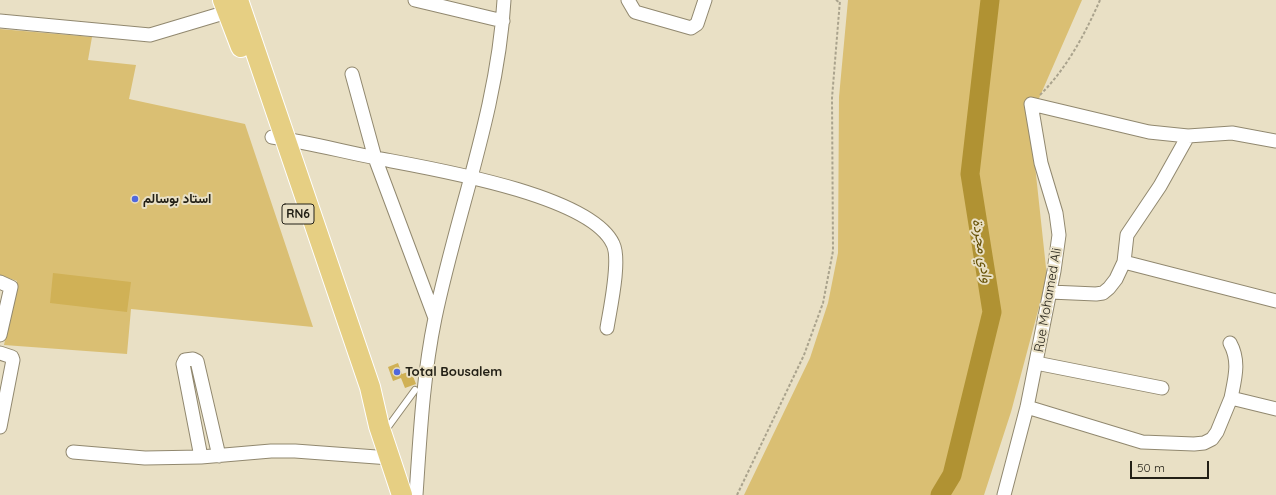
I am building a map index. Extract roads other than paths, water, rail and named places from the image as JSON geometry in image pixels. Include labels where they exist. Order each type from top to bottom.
[{"type":"main road","name":"RN6","points":[[230,4],[247,46],[335,305],[359,390],[380,431],[402,495]]},
{"type":"street","points":[[415,0],[503,21]]},
{"type":"street","points":[[416,495],[424,387],[435,318],[492,91],[503,21],[504,0]]},
{"type":"street","points":[[628,0],[635,12],[641,15],[691,28],[697,24],[705,0]]},
{"type":"street","points":[[0,21],[150,35],[230,4]]},
{"type":"street","points":[[352,74],[375,158],[435,318]]},
{"type":"street","name":"Rue Mohamed Ali","points":[[1004,495],[1027,407],[1036,363],[1054,271],[1059,225],[1041,163],[1031,104],[1149,132],[1188,136]]},
{"type":"street","points":[[1050,292],[1102,293],[1109,288],[1116,279],[1124,262],[1128,235],[1160,186],[1188,136],[1232,134],[1276,141]]},
{"type":"street","points":[[278,138],[470,176],[555,202],[574,210],[597,225],[608,235],[614,245],[616,256],[607,328]]},
{"type":"street","points":[[1124,262],[1276,301]]},
{"type":"street","points":[[0,282],[11,287],[0,335]]},
{"type":"street","points":[[1027,407],[1142,442],[1204,443],[1212,439],[1217,432],[1231,398],[1236,376],[1236,361],[1234,351],[1230,343]]},
{"type":"street","points":[[0,354],[12,357],[13,363],[0,427]]},
{"type":"street","points":[[201,458],[183,364],[185,360],[194,359],[197,361],[218,456]]},
{"type":"street","points":[[1036,363],[1162,388]]},
{"type":"street","points":[[1231,398],[1276,409]]},
{"type":"street","points":[[73,452],[145,458],[201,458],[271,451],[295,451],[390,458]]},
{"type":"lane","points":[[380,431],[415,390]]},
{"type":"waterway","name":"وادي مجردة","points":[[940,495],[952,475],[992,312],[970,174],[990,0]]},
{"type":"place","name":"استاد بوسالم","points":[[135,199]]},
{"type":"place","name":"Total Bousalem","points":[[397,372]]}]
